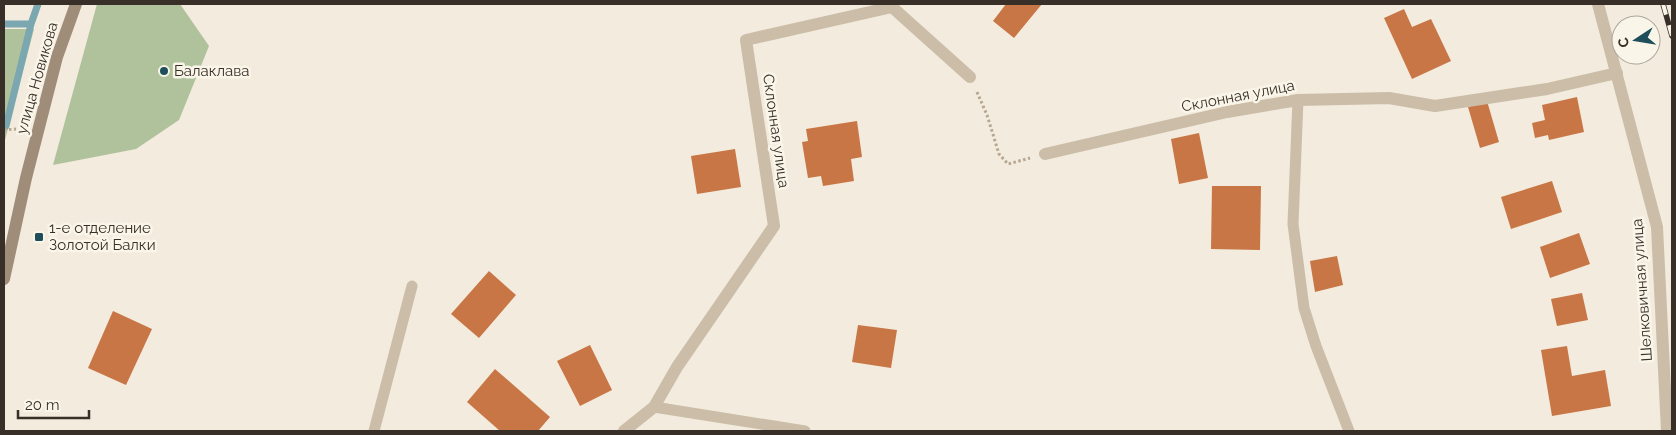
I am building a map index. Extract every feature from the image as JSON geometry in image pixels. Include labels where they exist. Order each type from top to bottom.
[{"type":"main road","name":"улица Новикова","points":[[4,272],[57,57],[76,4]]},
{"type":"street","name":"Шелковичная улица","points":[[1598,4],[1657,226],[1668,431]]},
{"type":"street","name":"Склонная улица","points":[[624,431],[654,407],[677,367],[774,226],[746,40],[892,7],[970,77]]},
{"type":"street","name":"Склонная улица","points":[[1045,154],[1227,112],[1298,100],[1389,98],[1435,106],[1547,89],[1617,73]]},
{"type":"lane","points":[[1298,100],[1293,224],[1304,308],[1316,346],[1349,431]]},
{"type":"lane","points":[[374,431],[412,286]]},
{"type":"lane","points":[[654,407],[805,431]]},
{"type":"path","points":[[970,77],[987,115],[999,154],[1008,164],[1045,154]]},
{"type":"path","points":[[4,130],[16,129]]},
{"type":"green space","points":[[97,4],[180,4],[209,46],[179,120],[136,149],[53,165]]},
{"type":"green space","points":[[4,29],[34,29],[4,144]]},
{"type":"building","points":[[1006,4],[1042,4],[1014,38],[993,21]]},
{"type":"building","points":[[1404,9],[1412,27],[1431,19],[1451,61],[1412,79],[1384,18]]},
{"type":"building","points":[[1577,97],[1584,132],[1549,140],[1548,135],[1535,138],[1532,123],[1545,120],[1542,105]]},
{"type":"building","points":[[1487,101],[1499,142],[1480,148],[1468,107]]},
{"type":"building","points":[[857,121],[862,157],[851,159],[854,181],[823,186],[821,176],[808,178],[802,142],[808,141],[806,129]]},
{"type":"building","points":[[1199,133],[1208,178],[1179,184],[1171,139]]},
{"type":"building","points":[[735,149],[741,187],[697,194],[691,156]]},
{"type":"building","points":[[1552,181],[1562,212],[1511,229],[1501,197]]},
{"type":"building","points":[[1212,186],[1261,186],[1260,250],[1211,249]]},
{"type":"building","points":[[1579,233],[1590,264],[1550,278],[1540,247]]},
{"type":"building","points":[[1337,256],[1343,285],[1315,292],[1310,261]]},
{"type":"building","points":[[489,271],[516,295],[479,338],[451,314]]},
{"type":"building","points":[[1582,293],[1588,320],[1557,326],[1551,299]]},
{"type":"building","points":[[113,311],[152,329],[126,385],[88,368]]},
{"type":"building","points":[[858,325],[897,330],[891,368],[852,362]]},
{"type":"building","points":[[590,345],[612,390],[580,406],[557,361]]},
{"type":"building","points":[[1567,346],[1572,376],[1605,370],[1611,406],[1552,416],[1541,350]]},
{"type":"building","points":[[495,369],[550,417],[538,431],[500,431],[467,402]]},
{"type":"waterway","points":[[6,126],[31,24],[38,4]]},
{"type":"waterway","points":[[4,24],[31,24]]},
{"type":"railway","points":[[1663,4],[1672,36]]},
{"type":"place","name":"Балаклава","points":[[164,71]]},
{"type":"place","name":"1-е отделение Золотой Балки","points":[[39,237]]}]
